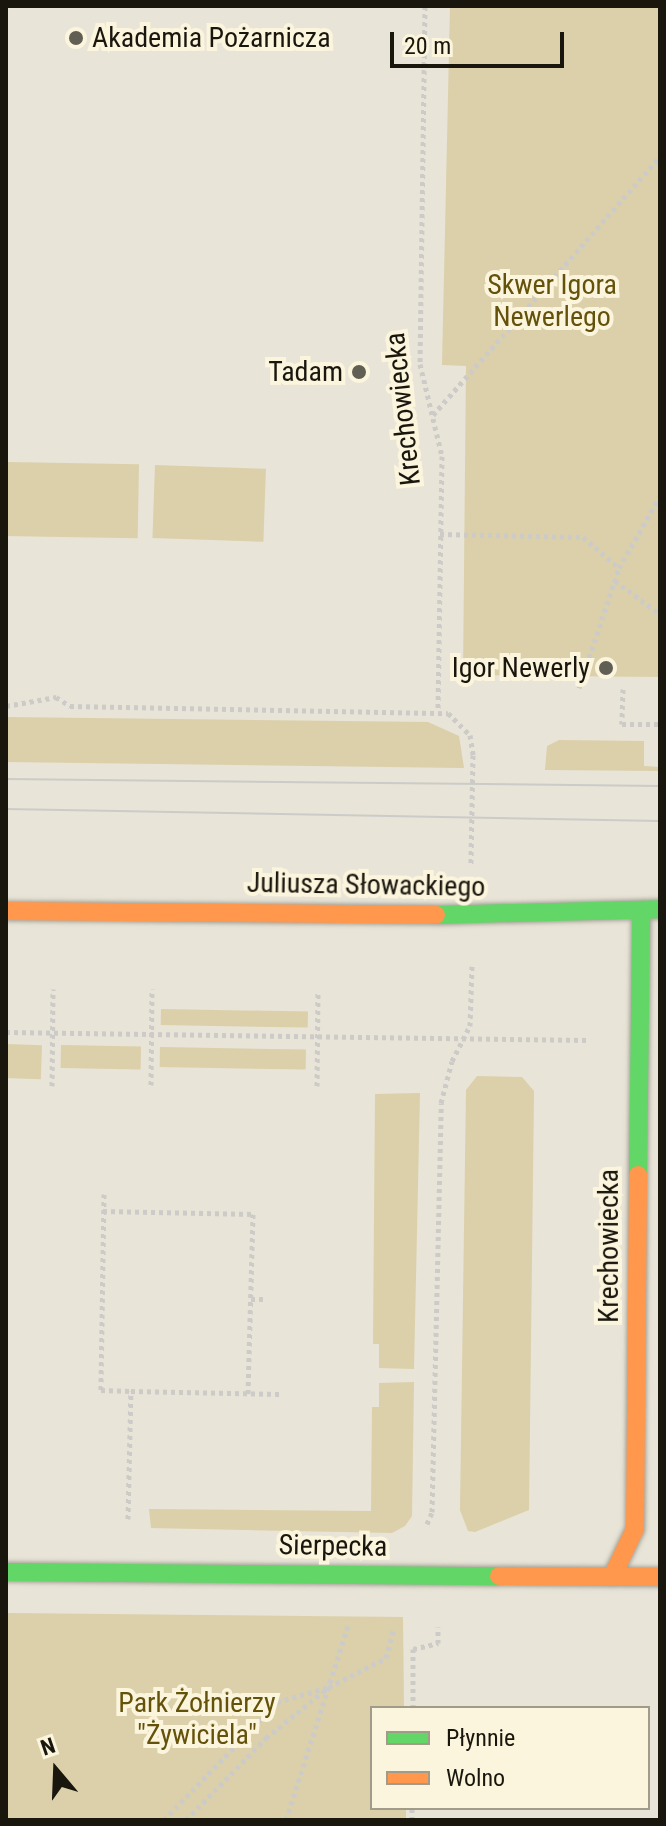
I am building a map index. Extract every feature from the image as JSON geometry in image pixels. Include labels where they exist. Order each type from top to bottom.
[{"type":"street","name":"Juliusza Słowackiego","points":[[6,900],[71,909]]},
{"type":"street","name":"Juliusza Słowackiego","points":[[6,911],[71,909],[458,915],[651,910]]},
{"type":"street","name":"Krechowiecka","points":[[612,1577],[635,1529],[651,910]]},
{"type":"street","name":"Sierpecka","points":[[6,1572],[660,1577]]},
{"type":"path","name":"Krechowiecka","points":[[425,6],[420,364],[442,456],[438,710]]},
{"type":"path","points":[[433,415],[660,157]]},
{"type":"path","points":[[579,688],[619,568],[660,496]]},
{"type":"path","points":[[440,534],[583,537],[619,568]]},
{"type":"path","points":[[615,581],[660,614]]},
{"type":"path","points":[[623,689],[622,724],[660,724]]},
{"type":"path","points":[[6,706],[56,697],[70,706],[438,710],[458,721],[470,735],[471,857]]},
{"type":"path","points":[[164,1820],[277,1702],[329,1687],[386,1658],[410,1554],[432,1512],[441,1103],[452,1061],[466,1039],[472,1017],[472,962]]},
{"type":"path","points":[[52,1086],[53,989]]},
{"type":"path","points":[[151,1085],[152,989]]},
{"type":"path","points":[[317,1086],[318,993]]},
{"type":"path","points":[[6,1032],[596,1040]]},
{"type":"path","points":[[104,1194],[101,1390],[279,1394]]},
{"type":"path","points":[[103,1211],[253,1214],[248,1394]]},
{"type":"path","points":[[251,1299],[266,1299]]},
{"type":"path","points":[[128,1509],[131,1391]]},
{"type":"path","points":[[413,1706],[413,1649],[438,1643],[441,1576]]},
{"type":"path","points":[[186,1820],[266,1738],[329,1687]]},
{"type":"path","points":[[286,1820],[329,1687]]},
{"type":"green space","name":"Skwer Igora Newerlego","points":[[450,6],[660,6],[660,677],[463,675],[466,366],[442,365]]},
{"type":"green space","points":[[6,462],[139,464],[138,538],[6,536]]},
{"type":"green space","points":[[155,465],[266,469],[263,542],[152,538]]},
{"type":"green space","points":[[6,717],[428,722],[459,736],[464,768],[6,762]]},
{"type":"green space","points":[[559,740],[644,741],[644,766],[660,767],[660,771],[545,770],[547,746]]},
{"type":"green space","points":[[161,1009],[308,1012],[308,1028],[161,1025]]},
{"type":"green space","points":[[6,1044],[42,1045],[41,1079],[6,1078]]},
{"type":"green space","points":[[61,1045],[141,1046],[141,1069],[61,1068]]},
{"type":"green space","points":[[160,1047],[306,1050],[306,1070],[160,1067]]},
{"type":"green space","points":[[477,1076],[522,1077],[534,1091],[529,1510],[475,1532],[468,1531],[460,1510],[466,1090]]},
{"type":"green space","points":[[420,1093],[414,1369],[379,1368],[379,1344],[373,1344],[375,1094]]},
{"type":"green space","points":[[414,1382],[412,1516],[405,1526],[392,1533],[151,1528],[149,1509],[371,1511],[372,1407],[379,1407],[379,1383]]},
{"type":"green space","name":"Park Żołnierzy \"Żywiciela\"","points":[[6,1613],[403,1617],[404,1706],[370,1706],[370,1810],[406,1810],[406,1820],[6,1820]]},
{"type":"tram line","points":[[6,779],[660,786]]},
{"type":"tram line","points":[[6,809],[660,821]]},
{"type":"traffic: fast","points":[[436,915],[660,909]]},
{"type":"traffic: fast","points":[[638,1175],[641,911]]},
{"type":"traffic: fast","points":[[6,1572],[499,1576]]},
{"type":"traffic: slow","points":[[6,911],[436,915]]},
{"type":"traffic: slow","points":[[612,1577],[635,1529],[638,1175]]},
{"type":"traffic: slow","points":[[499,1576],[660,1577]]},
{"type":"place","name":"Akademia Pożarnicza","points":[[76,38]]},
{"type":"place","name":"Tadam","points":[[359,372]]},
{"type":"place","name":"Igor Newerly","points":[[606,668]]}]
